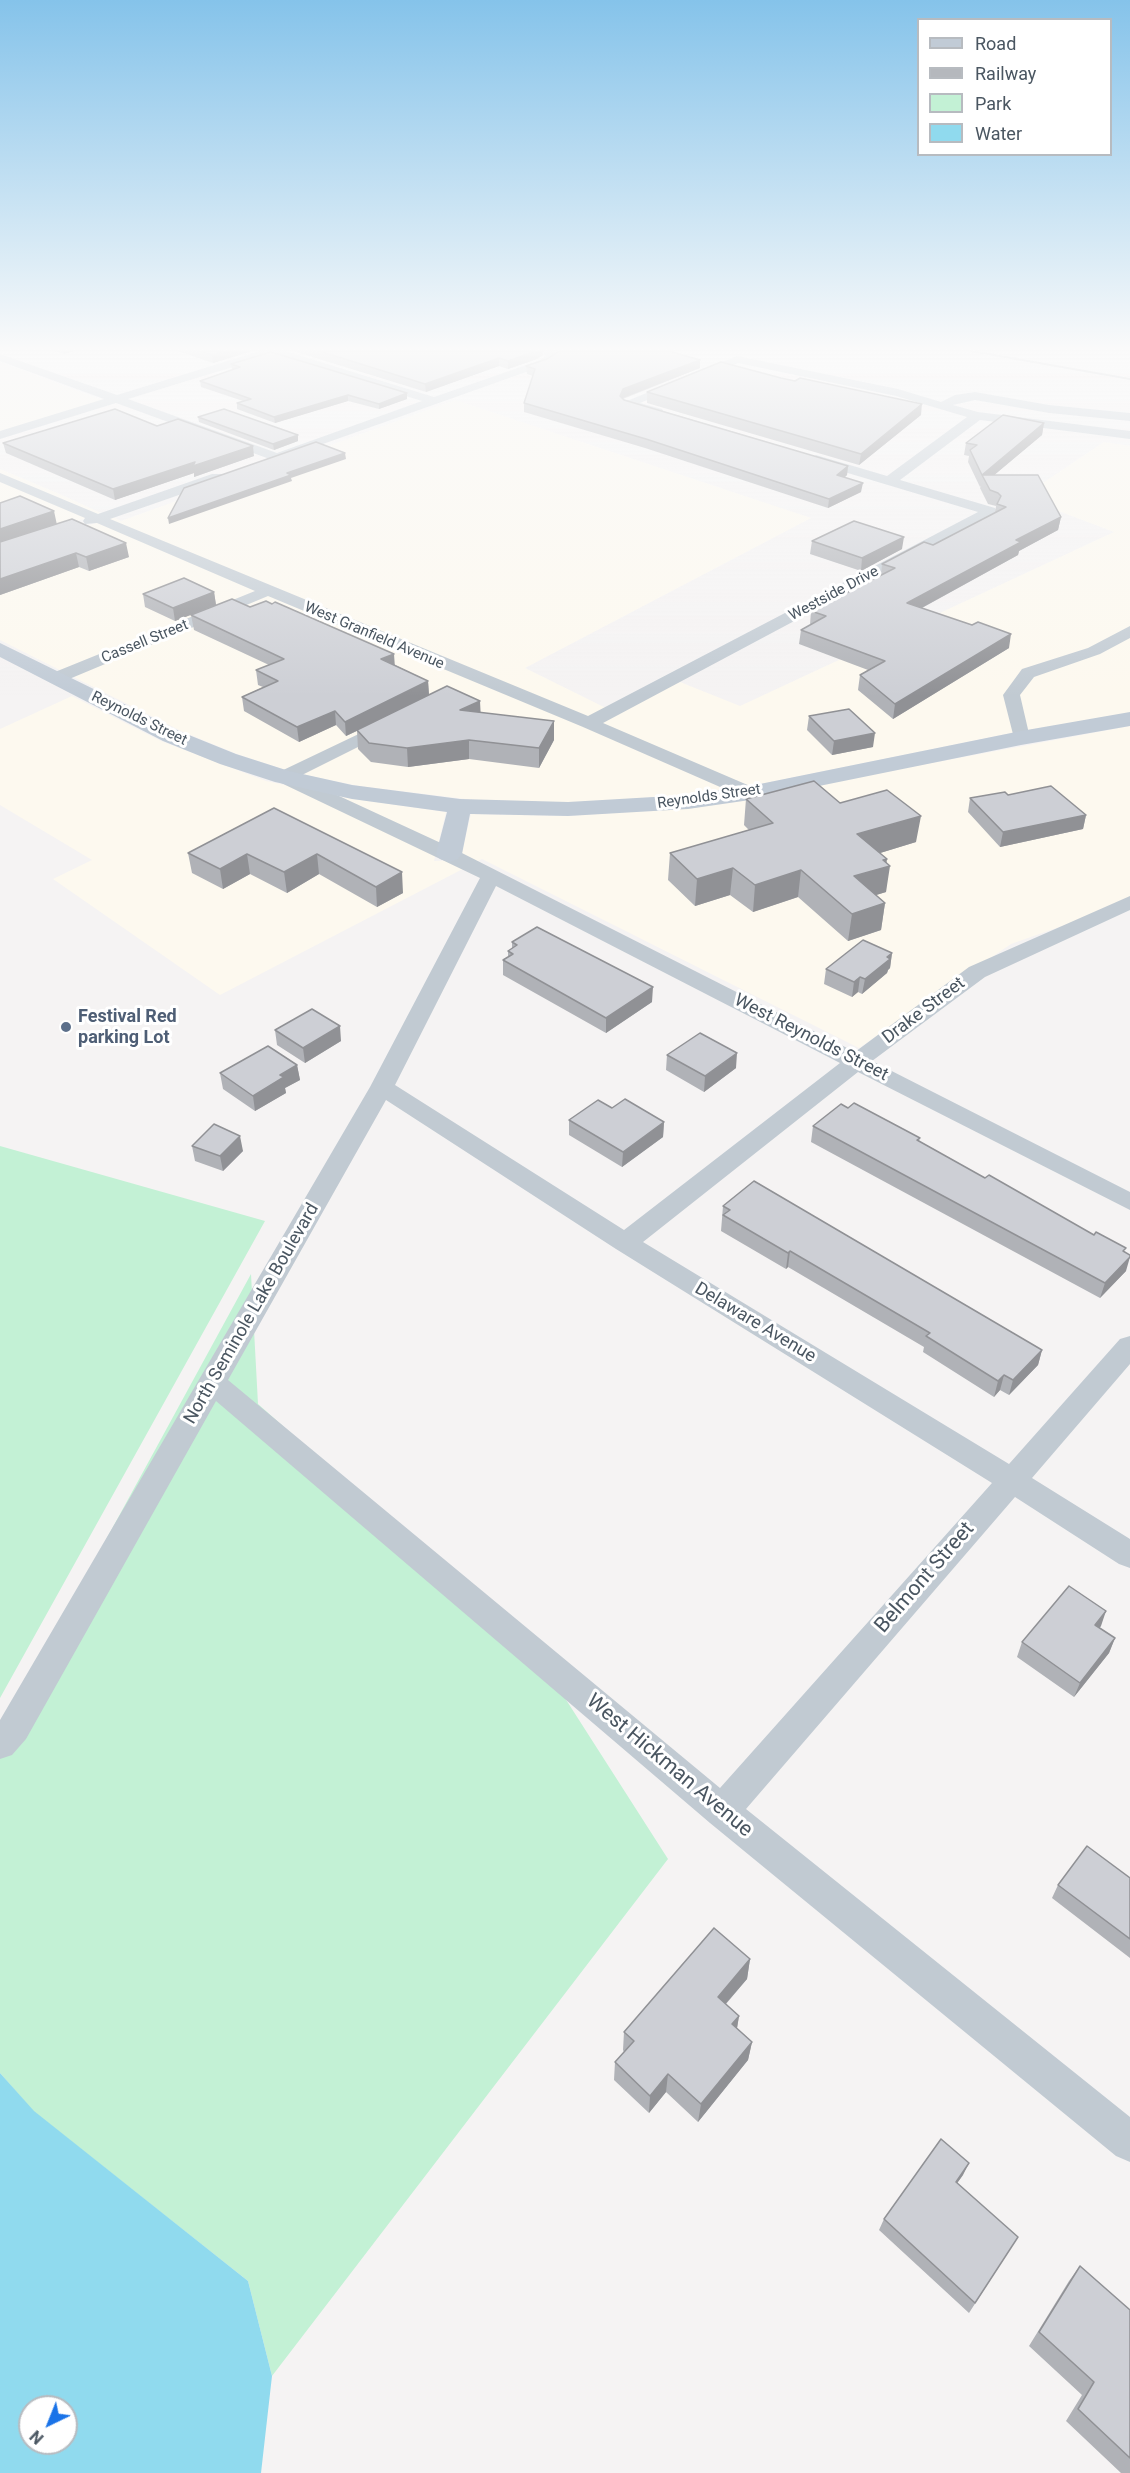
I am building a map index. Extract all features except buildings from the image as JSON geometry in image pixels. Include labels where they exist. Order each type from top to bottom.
[{"type":"main road","name":"Reynolds Street","points":[[0,649],[171,736],[228,759],[284,777],[352,792],[460,806],[568,810],[638,807],[750,793],[1021,738],[1130,719]]},
{"type":"main road","points":[[448,854],[460,806]]},
{"type":"street","name":"Westside Drive","points":[[589,723],[990,512],[839,466]]},
{"type":"street","points":[[888,481],[908,466]]},
{"type":"street","points":[[77,525],[231,472]]},
{"type":"street","name":"West Granfield Avenue","points":[[0,477],[479,680],[589,723],[750,793]]},
{"type":"street","name":"Cassell Street","points":[[56,678],[268,591]]},
{"type":"street","points":[[1021,738],[1011,695],[1028,673],[1094,651],[1130,632]]},
{"type":"street","points":[[458,690],[479,680]]},
{"type":"street","points":[[284,777],[406,716]]},
{"type":"street","name":"Reynolds Street","points":[[284,777],[491,876]]},
{"type":"street","name":"West Reynolds Street","points":[[491,876],[1130,1202]]},
{"type":"street","name":"North Seminole Lake Boulevard","points":[[0,1744],[14,1728],[382,1087],[491,876]]},
{"type":"street","name":"Drake Street","points":[[625,1243],[856,1062],[977,972],[1130,902]]},
{"type":"street","name":"Delaware Avenue","points":[[382,1087],[625,1243],[1130,1555]]},
{"type":"street","name":"Belmont Street","points":[[722,1812],[1130,1346]]},
{"type":"street","name":"West Hickman Avenue","points":[[213,1383],[722,1812],[1130,2142]]},
{"type":"shaded area","points":[[272,466],[655,466],[811,518],[525,668],[612,711],[665,676],[740,706],[1114,532],[1022,497],[1068,466],[1130,466],[1130,713],[1016,732],[746,787],[686,795],[569,803],[474,800],[359,786],[292,772],[237,754],[181,731],[0,640],[0,556],[113,517],[121,521]]},
{"type":"shaded area","points":[[0,469],[62,495],[101,513],[0,547]]},
{"type":"shaded area","points":[[72,696],[161,741],[266,781],[347,798],[446,812],[434,861],[460,860],[471,814],[567,816],[691,808],[1130,726],[1130,902],[1011,944],[859,1048],[482,859],[220,995],[53,879],[92,860],[0,805],[0,729]]},
{"type":"green space","points":[[0,1146],[265,1221],[0,1698]]},
{"type":"green space","points":[[251,1274],[258,1404],[531,1645],[668,1859],[272,2376],[248,2281],[33,2111],[0,2073],[0,1734]]},
{"type":"water","points":[[0,2073],[34,2111],[248,2281],[272,2376],[261,2473],[0,2473]]},
{"type":"place","name":"Festival Red parking Lot","points":[[66,1027]]}]
